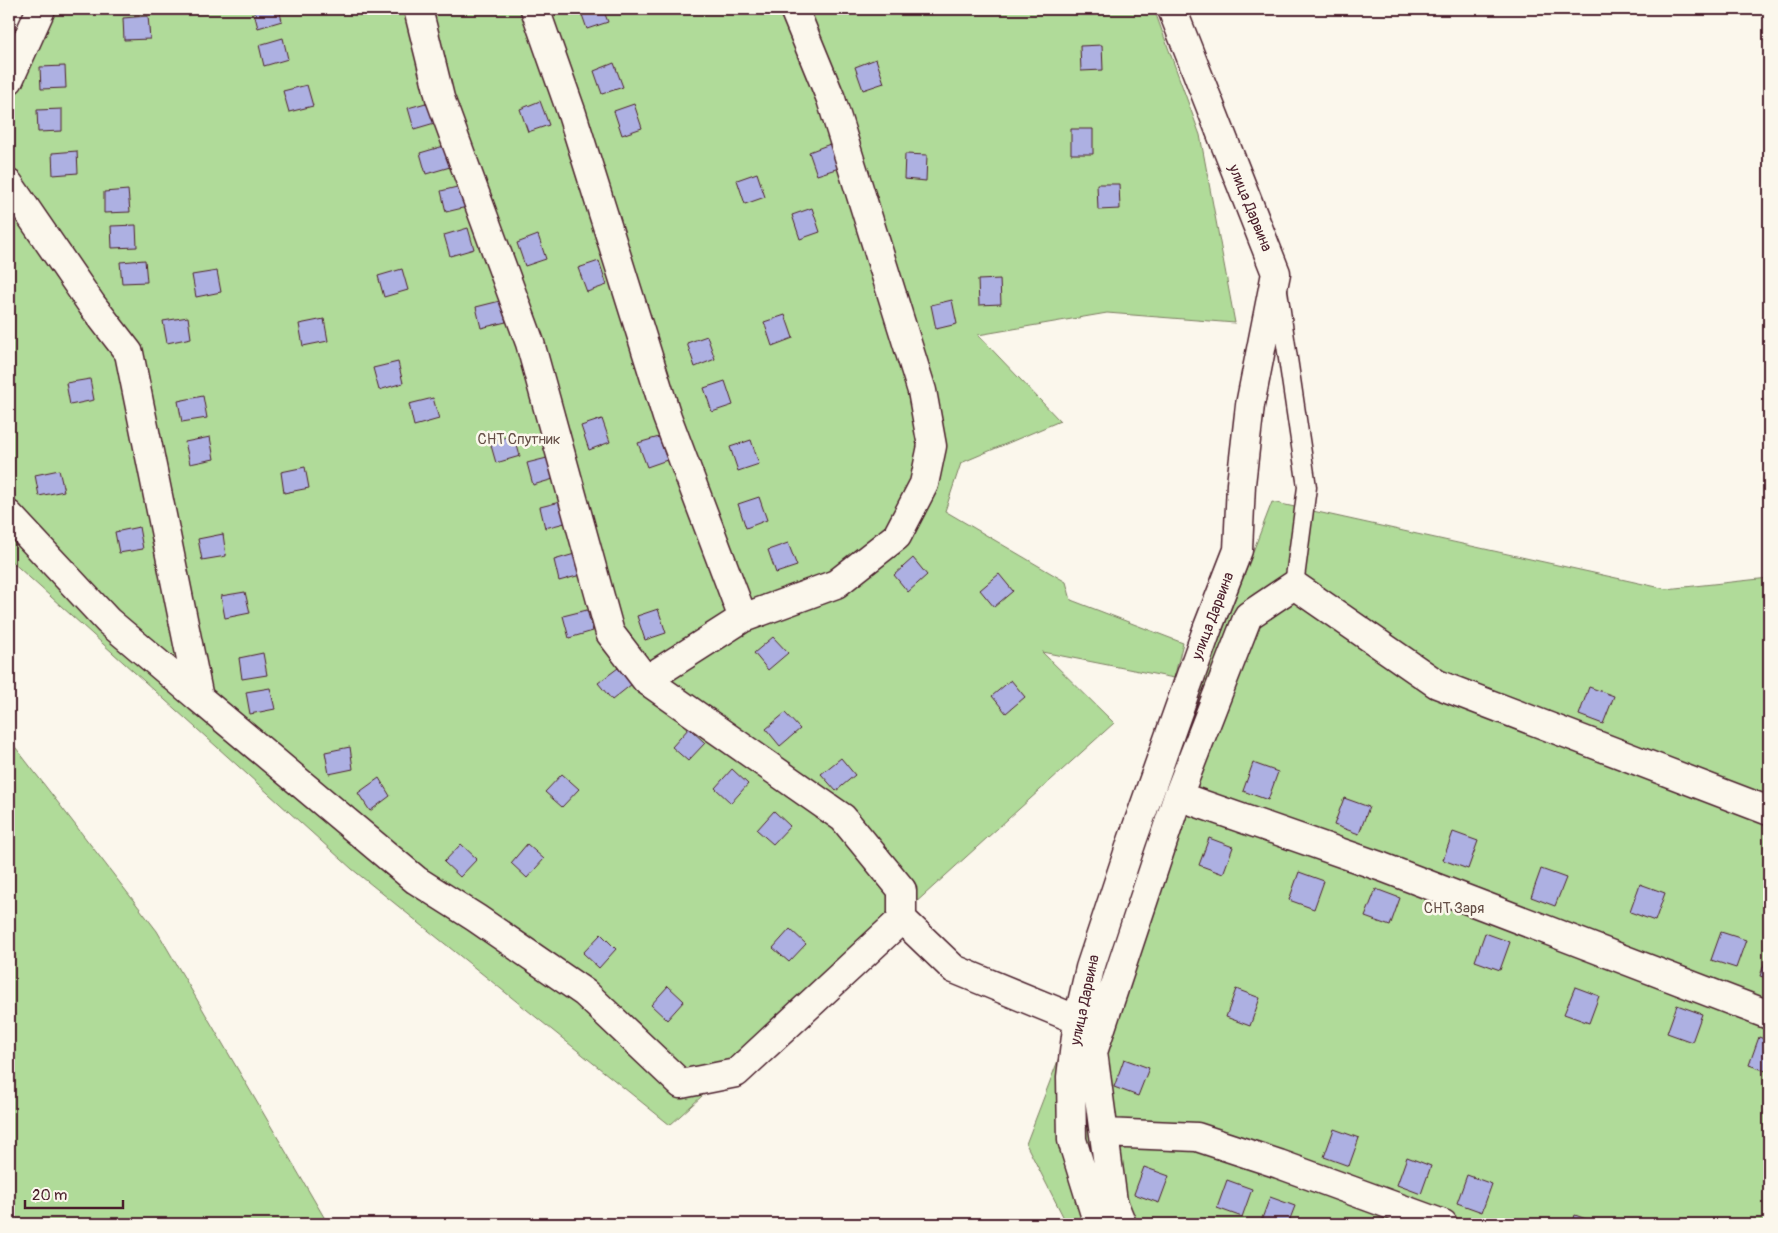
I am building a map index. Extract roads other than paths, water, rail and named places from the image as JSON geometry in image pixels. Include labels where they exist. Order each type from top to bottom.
[{"type":"street","points":[[9,80],[41,9]]},
{"type":"street","points":[[418,9],[440,98],[530,343],[610,633],[646,680],[843,818],[902,890],[902,919],[954,969],[1078,1020]]},
{"type":"street","points":[[536,9],[572,114],[667,417],[743,618]]},
{"type":"street","points":[[646,680],[743,618],[836,584],[897,536],[924,484],[932,446],[922,391],[831,99],[794,9]]},
{"type":"street","name":"улица Дарвина","points":[[1098,1224],[1072,1140],[1071,1077],[1078,1020],[1090,968],[1132,841],[1208,627],[1238,550],[1241,484],[1250,405],[1276,273],[1172,9]]},
{"type":"street","points":[[9,184],[92,305],[129,353],[199,698]]},
{"type":"street","points":[[9,515],[108,621],[416,880],[476,918],[585,993],[681,1084],[736,1073],[902,919]]},
{"type":"street","points":[[1122,1224],[1113,1202],[1093,1052],[1178,796],[1248,616],[1294,585],[1437,684],[1769,811]]},
{"type":"street","points":[[1178,796],[1382,867],[1769,1015]]},
{"type":"street","points":[[1104,1133],[1197,1137],[1279,1164],[1443,1224]]},
{"type":"lane","points":[[1276,273],[1307,487],[1294,585]]},
{"type":"park label","name":"СНТ Спутник","points":[[519,439]]},
{"type":"park label","name":"СНТ Заря","points":[[1454,908]]}]
